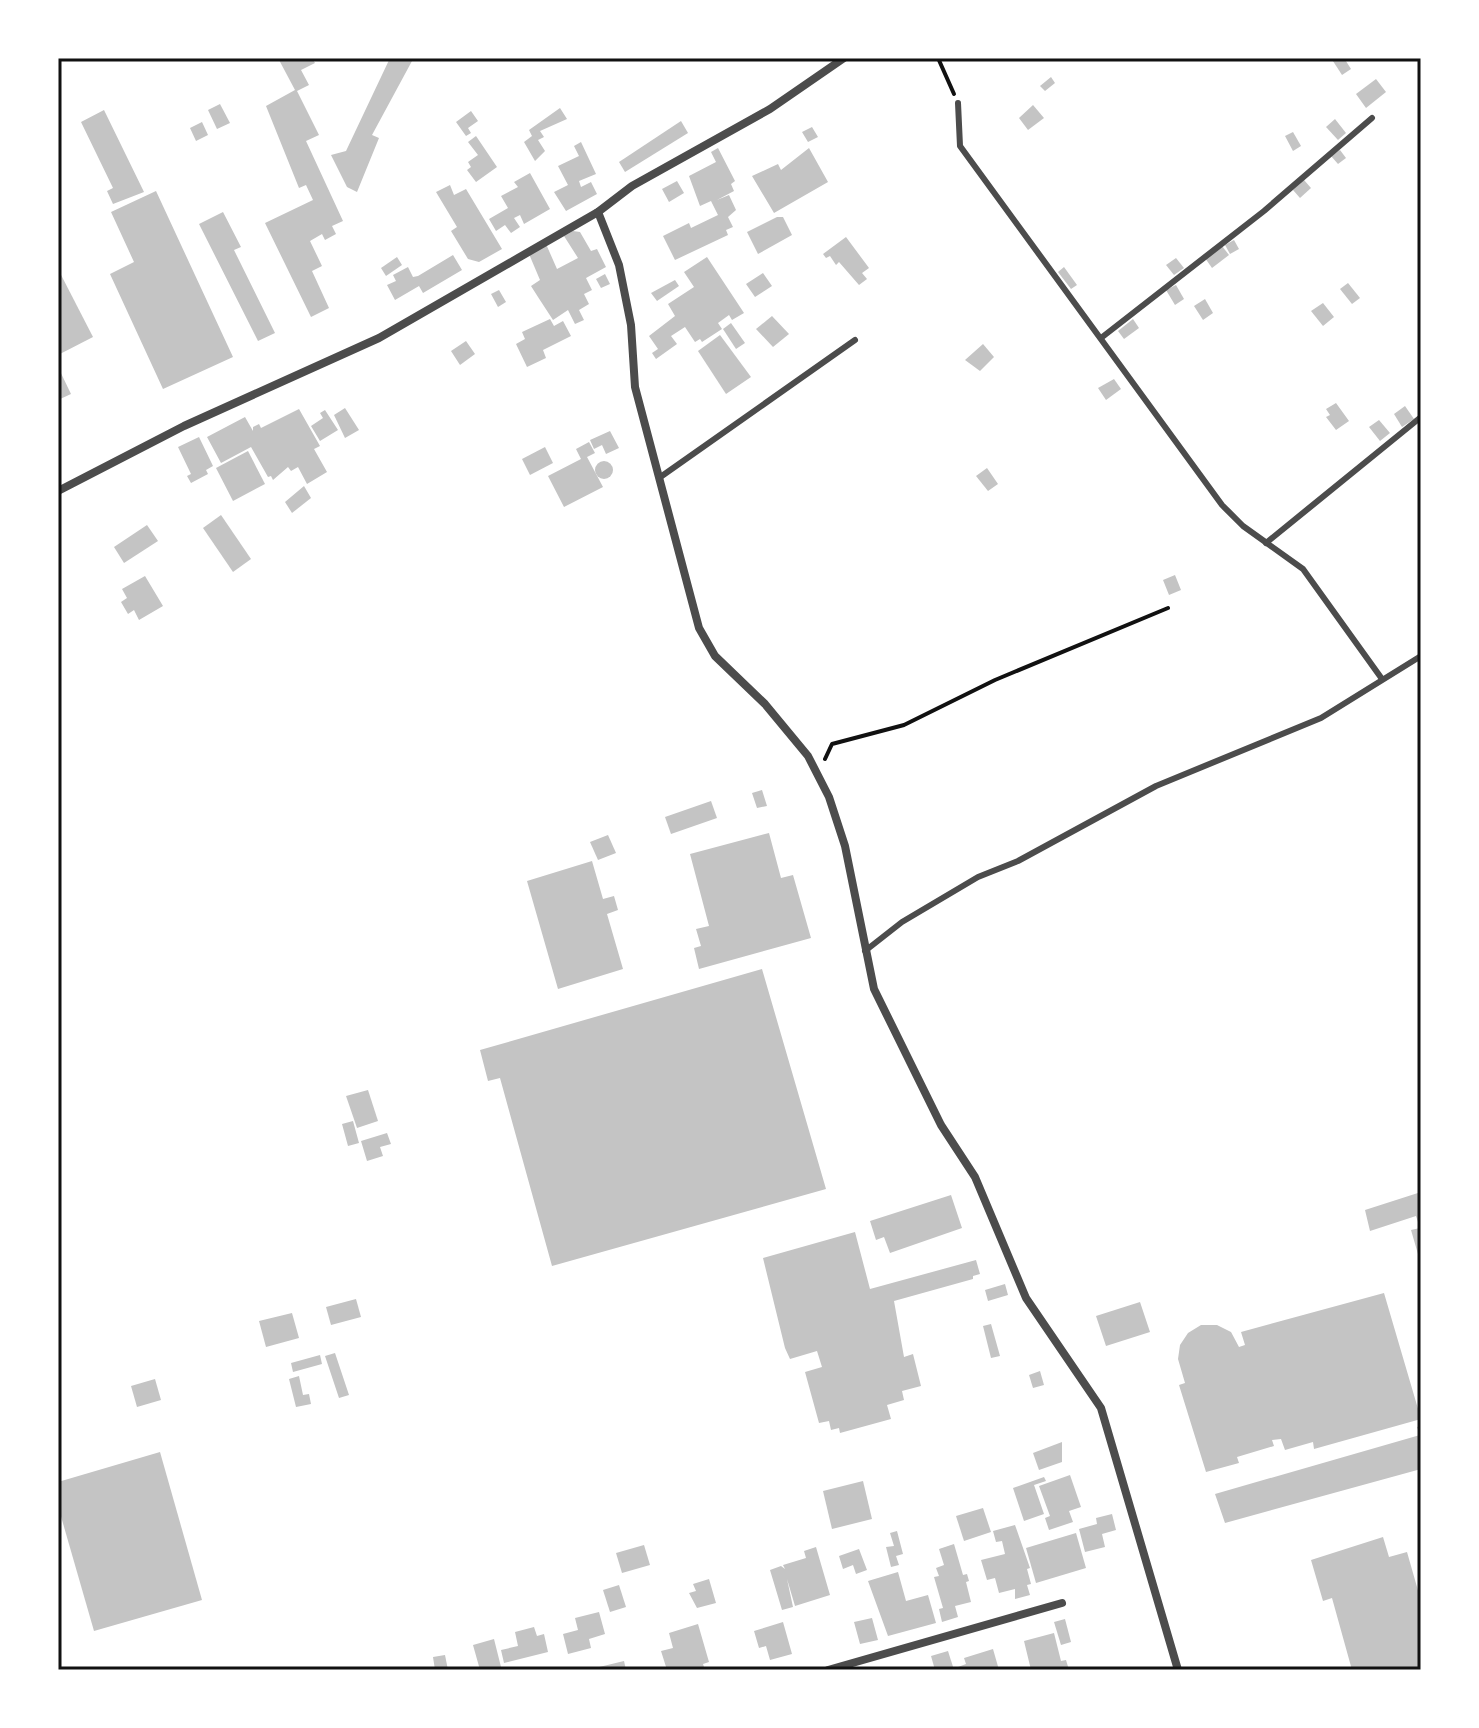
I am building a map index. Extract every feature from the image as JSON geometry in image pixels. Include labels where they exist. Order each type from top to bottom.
[{"type":"street","points":[[58,491],[184,426],[379,338],[598,212],[632,186],[770,109],[844,58]]},
{"type":"street","points":[[598,212],[619,265],[631,325],[635,387],[699,628],[715,656],[781,722],[818,776],[845,846],[865,951],[884,1014],[941,1125],[975,1177],[1026,1298],[1101,1408],[1178,1670]]},
{"type":"street","points":[[828,1670],[1062,1603]]},
{"type":"lane","points":[[958,103],[960,146],[1222,505],[1266,543],[1303,569],[1382,679]]},
{"type":"lane","points":[[1101,338],[1264,211],[1372,118]]},
{"type":"lane","points":[[658,479],[855,340]]},
{"type":"lane","points":[[1266,543],[1421,417]]},
{"type":"lane","points":[[865,951],[902,922],[978,877],[1018,861],[1145,791],[1321,718],[1421,656]]},
{"type":"path","points":[[938,58],[958,103]]},
{"type":"path","points":[[818,776],[832,744],[904,725],[995,680],[1168,608]]},
{"type":"building","points":[[278,58],[312,58],[315,63],[301,70],[309,85],[297,91],[319,135],[306,141],[343,221],[332,226],[336,234],[325,240],[322,234],[310,241],[322,266],[312,271],[329,308],[311,317],[265,223],[313,200],[306,185],[299,188],[266,106],[295,90]]},
{"type":"building","points":[[390,58],[418,58],[412,61],[372,135],[379,138],[357,192],[347,187],[331,155],[346,151]]},
{"type":"building","points":[[1331,58],[1344,58],[1351,69],[1342,75]]},
{"type":"building","points":[[1051,77],[1055,83],[1045,91],[1040,86]]},
{"type":"building","points":[[1376,79],[1386,92],[1366,108],[1356,94]]},
{"type":"building","points":[[220,104],[230,123],[217,129],[208,110]]},
{"type":"building","points":[[1033,105],[1044,118],[1028,130],[1019,118]]},
{"type":"building","points":[[560,108],[567,119],[540,131],[544,137],[538,140],[545,151],[535,161],[524,142],[532,136],[529,130]]},
{"type":"building","points":[[104,110],[144,192],[113,204],[107,191],[113,188],[81,122]]},
{"type":"building","points":[[471,111],[478,121],[468,128],[471,133],[466,136],[456,122]]},
{"type":"building","points":[[1335,119],[1346,133],[1338,140],[1326,127]]},
{"type":"building","points":[[681,121],[688,133],[625,172],[619,162]]},
{"type":"building","points":[[202,122],[208,135],[196,141],[190,128]]},
{"type":"building","points":[[812,127],[818,137],[808,142],[802,132]]},
{"type":"building","points":[[1293,132],[1301,146],[1293,151],[1285,136]]},
{"type":"building","points":[[476,136],[497,167],[476,182],[467,170],[471,167],[468,162],[478,155],[468,142]]},
{"type":"building","points":[[581,142],[596,174],[579,181],[581,187],[591,182],[597,194],[566,211],[554,192],[568,185],[558,166],[579,156],[574,146]]},
{"type":"building","points":[[718,148],[735,181],[731,184],[734,191],[717,200],[729,195],[736,210],[728,217],[733,227],[726,230],[728,235],[675,260],[663,236],[689,223],[691,228],[718,215],[711,201],[700,206],[689,176],[716,162],[711,152]]},
{"type":"building","points":[[809,148],[828,182],[774,213],[752,176],[778,164],[781,170]]},
{"type":"building","points":[[1340,150],[1346,158],[1338,164],[1331,156]]},
{"type":"building","points":[[530,173],[550,209],[524,224],[520,215],[514,218],[520,227],[511,233],[505,225],[496,231],[489,219],[508,208],[501,196],[518,187],[514,182]]},
{"type":"building","points":[[1304,180],[1311,188],[1300,198],[1293,190]]},
{"type":"building","points":[[677,181],[684,193],[669,202],[662,189]]},
{"type":"building","points":[[450,185],[454,195],[466,189],[502,249],[479,262],[468,259],[451,231],[457,227],[436,192]]},
{"type":"building","points":[[156,191],[233,357],[163,389],[110,274],[134,262],[111,212]]},
{"type":"building","points":[[223,212],[241,247],[234,250],[275,333],[258,341],[199,224]]},
{"type":"building","points":[[783,217],[792,235],[758,254],[747,232]]},
{"type":"building","points":[[573,231],[580,232],[591,251],[597,249],[606,267],[586,278],[592,290],[584,294],[589,304],[579,310],[584,320],[575,324],[568,310],[553,320],[531,286],[540,280],[529,254],[546,244],[557,269],[578,258],[564,236]]},
{"type":"building","points":[[846,237],[869,268],[862,273],[867,279],[859,285],[839,262],[836,265],[830,256],[826,258],[823,254]]},
{"type":"building","points":[[1234,240],[1239,249],[1230,254],[1225,245]]},
{"type":"building","points":[[1222,246],[1229,255],[1212,268],[1205,258]]},
{"type":"building","points":[[453,255],[462,270],[423,293],[419,286],[395,300],[387,285],[396,281],[393,275],[408,267],[413,277],[418,276]]},
{"type":"building","points":[[397,257],[402,265],[386,276],[381,268]]},
{"type":"building","points":[[707,257],[744,313],[732,320],[729,315],[718,323],[722,329],[702,342],[700,339],[695,342],[685,327],[671,336],[677,344],[656,359],[652,353],[658,349],[649,336],[675,316],[668,304],[694,287],[684,272]]},
{"type":"building","points":[[1176,258],[1184,268],[1174,275],[1166,265]]},
{"type":"building","points":[[1064,267],[1077,285],[1071,289],[1058,272]]},
{"type":"building","points":[[58,269],[93,337],[58,355]]},
{"type":"building","points":[[763,273],[772,286],[755,297],[746,284]]},
{"type":"building","points":[[605,274],[610,284],[601,288],[596,279]]},
{"type":"building","points":[[675,280],[679,286],[657,301],[651,293]]},
{"type":"building","points":[[1348,283],[1360,298],[1352,304],[1340,289]]},
{"type":"building","points":[[1176,285],[1184,299],[1175,305],[1166,290]]},
{"type":"building","points":[[499,290],[506,302],[498,307],[491,294]]},
{"type":"building","points":[[1205,299],[1213,313],[1203,320],[1194,306]]},
{"type":"building","points":[[1323,303],[1334,317],[1323,326],[1311,311]]},
{"type":"building","points":[[772,316],[789,334],[773,347],[756,329]]},
{"type":"building","points":[[550,319],[554,326],[563,321],[571,336],[543,350],[546,358],[527,367],[516,344],[525,339],[522,332]]},
{"type":"building","points":[[1133,319],[1139,328],[1124,339],[1118,331]]},
{"type":"building","points":[[731,323],[745,343],[736,349],[723,329]]},
{"type":"building","points":[[720,335],[751,377],[726,394],[698,351]]},
{"type":"building","points":[[466,341],[475,354],[460,365],[451,351]]},
{"type":"building","points":[[983,344],[994,357],[980,371],[965,360]]},
{"type":"building","points":[[58,367],[71,394],[58,400]]},
{"type":"building","points":[[1114,379],[1121,389],[1106,400],[1098,388]]},
{"type":"building","points":[[1336,403],[1349,421],[1336,430],[1326,417],[1330,415],[1326,409]]},
{"type":"building","points":[[1405,406],[1414,419],[1402,427],[1394,414]]},
{"type":"building","points":[[345,408],[359,430],[345,438],[334,415]]},
{"type":"building","points":[[299,409],[320,446],[314,449],[327,472],[307,484],[298,467],[291,471],[288,467],[273,480],[271,476],[268,477],[251,447],[221,463],[207,437],[245,417],[253,431],[253,427],[259,424],[261,428]]},
{"type":"building","points":[[325,410],[338,430],[320,441],[311,426],[323,418],[320,413]]},
{"type":"building","points":[[1379,420],[1390,433],[1380,441],[1369,427]]},
{"type":"building","points":[[610,431],[619,448],[606,454],[602,445],[594,449],[590,440]]},
{"type":"building","points":[[199,437],[213,466],[206,470],[208,474],[191,483],[187,476],[191,474],[178,447]]},
{"type":"building","points":[[589,442],[595,453],[587,457],[603,487],[564,507],[548,476],[581,459],[576,449]]},
{"type":"building","points":[[545,447],[553,463],[530,475],[522,459]]},
{"type":"building","points":[[248,451],[265,484],[233,501],[216,468]]},
{"type":"building","points":[[600,461],[608,461],[613,470],[611,477],[600,479],[595,474],[595,466]]},
{"type":"building","points":[[987,468],[998,484],[988,491],[976,476]]},
{"type":"building","points":[[304,486],[311,498],[292,513],[285,502]]},
{"type":"building","points":[[221,515],[251,559],[233,572],[203,528]]},
{"type":"building","points":[[147,525],[158,541],[124,563],[114,547]]},
{"type":"building","points":[[1175,575],[1181,590],[1169,595],[1163,580]]},
{"type":"building","points":[[145,576],[163,606],[139,620],[134,610],[128,614],[121,602],[127,598],[122,589]]},
{"type":"building","points":[[762,790],[767,806],[757,808],[752,793]]},
{"type":"building","points":[[711,801],[717,818],[671,834],[665,817]]},
{"type":"building","points":[[769,833],[781,878],[793,875],[811,938],[699,969],[694,948],[701,946],[696,929],[709,926],[690,854]]},
{"type":"building","points":[[608,835],[616,853],[598,860],[590,842]]},
{"type":"building","points":[[592,861],[603,899],[614,896],[618,910],[607,914],[623,969],[558,989],[527,881]]},
{"type":"building","points":[[762,969],[826,1189],[552,1266],[500,1078],[488,1081],[480,1050]]},
{"type":"building","points":[[368,1090],[378,1121],[357,1128],[346,1096]]},
{"type":"building","points":[[353,1121],[359,1143],[348,1146],[342,1124]]},
{"type":"building","points":[[387,1133],[391,1144],[380,1147],[383,1156],[367,1161],[361,1141]]},
{"type":"building","points":[[1421,1192],[1420,1261],[1411,1230],[1420,1228],[1416,1216],[1370,1231],[1365,1210]]},
{"type":"building","points":[[951,1195],[962,1228],[890,1253],[884,1237],[876,1240],[870,1221]]},
{"type":"building","points":[[855,1232],[870,1289],[976,1260],[980,1274],[973,1276],[973,1279],[894,1301],[904,1357],[913,1354],[921,1386],[902,1391],[904,1400],[887,1405],[891,1419],[840,1433],[839,1428],[831,1430],[829,1421],[819,1423],[805,1372],[822,1367],[817,1351],[790,1359],[785,1348],[763,1258]]},
{"type":"building","points":[[1005,1284],[1008,1295],[988,1301],[985,1290]]},
{"type":"building","points":[[1384,1293],[1421,1419],[1314,1449],[1313,1442],[1285,1450],[1281,1439],[1272,1440],[1274,1446],[1237,1457],[1239,1463],[1206,1472],[1179,1385],[1185,1383],[1178,1359],[1180,1345],[1188,1333],[1201,1325],[1217,1325],[1231,1332],[1239,1347],[1245,1345],[1241,1332]]},
{"type":"building","points":[[356,1299],[361,1317],[331,1325],[326,1307]]},
{"type":"building","points":[[1140,1302],[1150,1332],[1106,1346],[1096,1316]]},
{"type":"building","points":[[292,1313],[299,1338],[266,1347],[259,1321]]},
{"type":"building","points":[[991,1324],[1000,1356],[991,1358],[983,1326]]},
{"type":"building","points":[[335,1353],[349,1395],[339,1398],[325,1356]]},
{"type":"building","points":[[320,1355],[322,1364],[293,1372],[291,1363]]},
{"type":"building","points":[[1040,1371],[1044,1385],[1033,1388],[1029,1375]]},
{"type":"building","points":[[299,1376],[303,1395],[309,1394],[311,1404],[296,1407],[289,1379]]},
{"type":"building","points":[[155,1379],[161,1400],[137,1407],[131,1386]]},
{"type":"building","points":[[1421,1426],[1421,1469],[1225,1523],[1215,1494],[1420,1435],[1417,1427]]},
{"type":"building","points":[[1062,1442],[1062,1462],[1039,1470],[1033,1453]]},
{"type":"building","points":[[160,1452],[202,1600],[94,1631],[58,1506],[58,1482]]},
{"type":"building","points":[[1070,1475],[1081,1507],[1069,1511],[1073,1522],[1049,1530],[1045,1518],[1050,1516],[1039,1486]]},
{"type":"building","points":[[1044,1477],[1046,1481],[1034,1485],[1044,1514],[1024,1521],[1013,1488]]},
{"type":"building","points":[[863,1481],[872,1519],[832,1529],[823,1491]]},
{"type":"building","points":[[983,1508],[991,1532],[964,1541],[956,1516]]},
{"type":"building","points":[[1112,1514],[1116,1530],[1102,1534],[1105,1547],[1085,1552],[1079,1529],[1097,1524],[1096,1518]]},
{"type":"building","points":[[1015,1525],[1030,1568],[1027,1569],[1031,1584],[1027,1585],[1030,1595],[1015,1599],[1015,1589],[999,1593],[995,1578],[987,1580],[981,1560],[1005,1554],[1002,1541],[996,1542],[993,1531]]},
{"type":"building","points":[[897,1531],[903,1554],[896,1556],[899,1565],[891,1567],[886,1547],[894,1546],[890,1533]]},
{"type":"building","points":[[1076,1533],[1086,1568],[1036,1583],[1026,1548]]},
{"type":"building","points":[[1383,1537],[1389,1557],[1407,1552],[1421,1601],[1421,1670],[1352,1670],[1332,1598],[1323,1601],[1311,1560]]},
{"type":"building","points":[[954,1544],[963,1575],[967,1574],[971,1602],[955,1606],[958,1617],[942,1622],[939,1609],[943,1608],[934,1577],[939,1576],[936,1568],[944,1565],[939,1549]]},
{"type":"building","points":[[644,1545],[650,1565],[622,1573],[616,1553]]},
{"type":"building","points":[[816,1547],[830,1595],[795,1606],[787,1579],[793,1607],[782,1610],[770,1570],[781,1566],[785,1569],[783,1565],[806,1558],[804,1551]]},
{"type":"building","points":[[859,1549],[867,1570],[856,1574],[853,1565],[843,1569],[839,1556]]},
{"type":"building","points":[[898,1572],[906,1601],[928,1595],[936,1623],[888,1636],[868,1581]]},
{"type":"building","points":[[709,1579],[716,1603],[697,1608],[689,1593],[696,1591],[693,1584]]},
{"type":"building","points":[[619,1585],[626,1607],[610,1612],[603,1590]]},
{"type":"building","points":[[599,1612],[605,1634],[589,1639],[591,1648],[568,1654],[563,1634],[578,1630],[575,1618]]},
{"type":"building","points":[[872,1618],[878,1640],[860,1644],[854,1622]]},
{"type":"building","points":[[1065,1619],[1071,1642],[1061,1645],[1054,1622]]},
{"type":"building","points":[[783,1622],[792,1654],[770,1660],[766,1646],[759,1648],[754,1631]]},
{"type":"building","points":[[698,1624],[709,1662],[703,1664],[705,1670],[667,1670],[661,1651],[673,1648],[669,1633]]},
{"type":"building","points":[[534,1627],[537,1636],[544,1634],[548,1652],[504,1663],[501,1650],[518,1646],[515,1632]]},
{"type":"building","points":[[1054,1633],[1061,1661],[1066,1660],[1069,1670],[1031,1670],[1024,1641]]},
{"type":"building","points":[[494,1639],[501,1667],[480,1670],[473,1645]]},
{"type":"building","points":[[993,1649],[999,1670],[959,1670],[958,1667],[966,1664],[964,1658]]},
{"type":"building","points":[[948,1651],[954,1670],[935,1670],[931,1656]]},
{"type":"building","points":[[445,1655],[448,1670],[435,1670],[433,1657]]},
{"type":"building","points":[[624,1661],[626,1670],[591,1670],[591,1669]]}]
